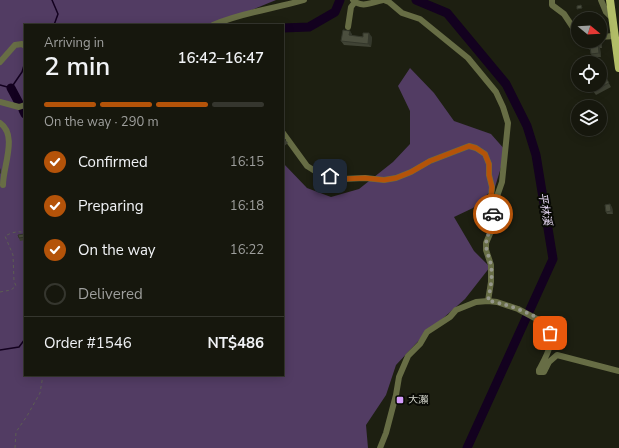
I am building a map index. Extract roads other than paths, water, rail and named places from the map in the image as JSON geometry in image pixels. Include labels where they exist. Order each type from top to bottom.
[{"type":"main road","points":[[610,0],[619,68]]},
{"type":"street","points":[[216,24],[233,17],[286,6],[304,0]]},
{"type":"street","points":[[348,27],[351,7],[354,1],[363,5],[383,0],[389,2],[402,13],[420,19],[468,58],[496,92],[508,123],[502,182],[495,202],[493,212],[494,222],[486,243],[486,250],[491,265],[492,282],[488,301]]},
{"type":"street","points":[[552,0],[552,5],[564,14],[571,24]]},
{"type":"street","points":[[601,0],[606,12],[612,18]]},
{"type":"street","points":[[607,36],[614,36]]},
{"type":"street","points":[[0,62],[15,45],[22,44],[24,45]]},
{"type":"street","points":[[0,102],[19,107],[24,105]]},
{"type":"street","points":[[0,122],[6,127],[9,137],[3,185]]},
{"type":"street","points":[[284,134],[307,166],[315,171],[323,170],[330,176],[342,179],[365,178],[384,180],[396,178],[469,146],[476,148],[485,154],[489,164],[489,175],[492,187],[490,208],[493,212]]},
{"type":"street","points":[[380,448],[386,433],[399,377],[408,356],[420,344],[427,332],[450,317],[456,310],[476,302],[497,302],[518,309],[548,325],[550,333],[550,349],[539,372],[544,372],[549,362],[557,355],[619,371]]},
{"type":"waterway","points":[[52,0],[58,14],[54,24]]},
{"type":"waterway","points":[[284,28],[309,27],[335,12],[340,0]]},
{"type":"waterway","name":"平林溪","points":[[416,0],[447,13],[506,84],[527,126],[536,155],[553,259],[467,448]]},
{"type":"waterway","points":[[0,85],[11,88],[22,72],[24,65]]},
{"type":"waterway","points":[[11,88],[19,103]]},
{"type":"waterway","points":[[0,350],[19,347],[24,340]]},
{"type":"place","name":"大瀨","points":[[400,400]]}]
